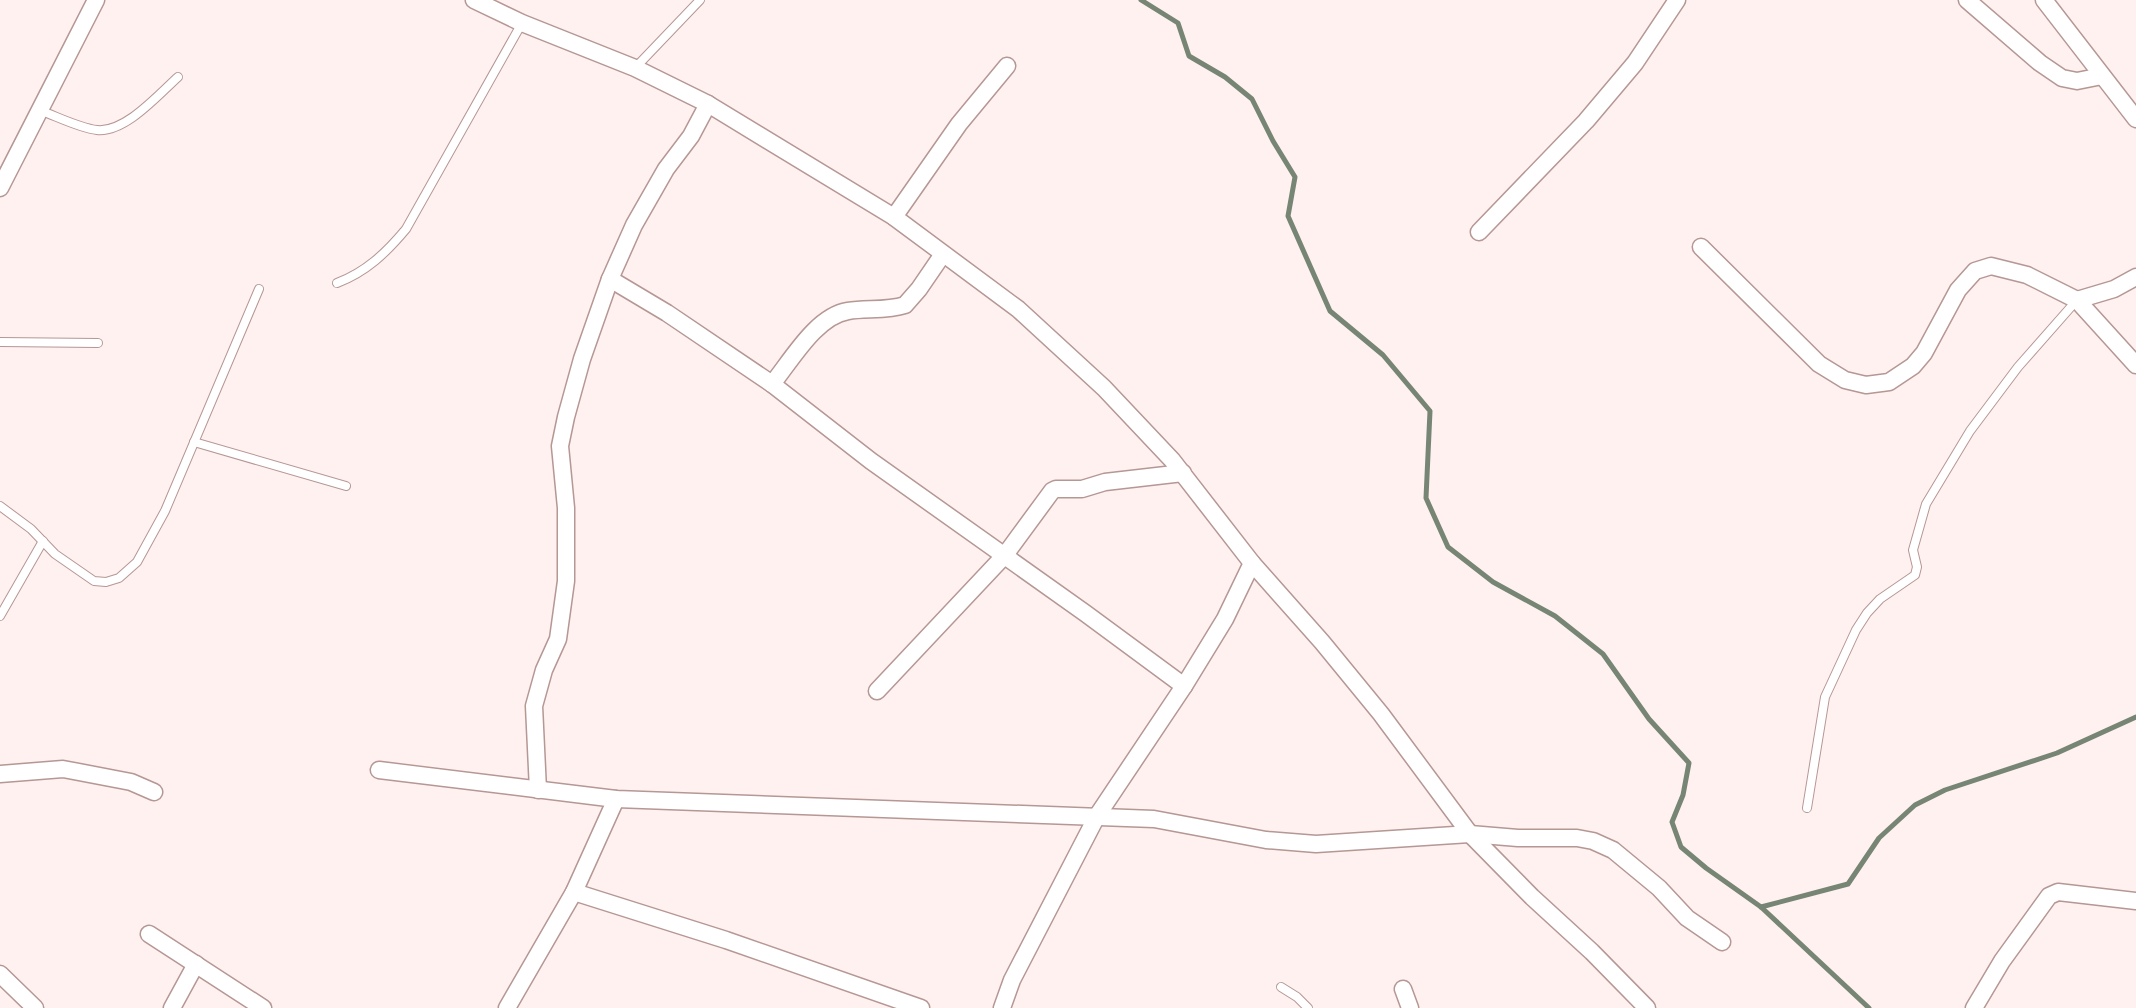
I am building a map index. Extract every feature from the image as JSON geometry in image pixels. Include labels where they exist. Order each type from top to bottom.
[{"type":"street","points":[[0,188],[96,0]]},
{"type":"street","points":[[474,0],[522,22],[635,68],[708,104],[894,217],[1018,309],[1104,388],[1183,473],[1252,563],[1322,642],[1381,714],[1470,834],[1647,1008]]},
{"type":"street","points":[[1479,232],[1592,114],[1635,63],[1677,0]]},
{"type":"street","points":[[1967,0],[2040,63],[2062,78],[2077,81],[2102,76]]},
{"type":"street","points":[[2044,0],[2136,119]]},
{"type":"street","points":[[894,217],[959,124],[1007,66]]},
{"type":"street","points":[[538,790],[534,706],[544,670],[558,639],[566,581],[566,508],[560,446],[566,417],[582,359],[610,279],[634,225],[676,153],[691,136],[708,104]]},
{"type":"street","points":[[1701,247],[1819,364],[1845,380],[1866,385],[1889,382],[1914,366],[1924,353],[1958,290],[1975,271],[1991,266],[2027,275],[2077,300],[2136,365]]},
{"type":"street","points":[[772,384],[812,334],[827,319],[846,311],[905,305],[944,254]]},
{"type":"street","points":[[2077,300],[2114,289],[2136,276]]},
{"type":"street","points":[[610,279],[667,313],[772,384],[871,461],[1184,686]]},
{"type":"street","points":[[877,691],[1004,555],[1056,489],[1080,490],[1105,482],[1183,473]]},
{"type":"street","points":[[1002,1008],[1012,980],[1097,816],[1184,686],[1225,619],[1252,563]]},
{"type":"street","points":[[0,774],[63,769],[131,782],[154,792]]},
{"type":"street","points":[[379,770],[616,799],[1154,819],[1266,840],[1316,844],[1470,834],[1518,838],[1577,838],[1593,841],[1613,850],[1636,867],[1659,888],[1687,918],[1722,942]]},
{"type":"street","points":[[507,1008],[574,892],[616,799]]},
{"type":"street","points":[[574,892],[726,940],[920,1008]]},
{"type":"street","points":[[1974,1008],[2002,961],[2049,896],[2058,892],[2136,901]]},
{"type":"street","points":[[149,934],[263,1008]]},
{"type":"street","points":[[172,1008],[196,964]]},
{"type":"street","points":[[0,974],[35,1008]]},
{"type":"street","points":[[1403,989],[1410,1008]]},
{"type":"lane","points":[[635,68],[700,0]]},
{"type":"lane","points":[[337,283],[355,276],[386,252],[406,229],[522,22]]},
{"type":"lane","points":[[39,110],[95,130],[116,128],[143,109],[178,77]]},
{"type":"lane","points":[[0,506],[32,529],[55,554],[94,581],[106,582],[119,578],[138,562],[165,511],[259,290]]},
{"type":"lane","points":[[1807,808],[1825,697],[1856,630],[1867,613],[1880,599],[1915,575],[1917,567],[1913,550],[1926,504],[1970,431],[2018,368],[2077,300]]},
{"type":"lane","points":[[0,342],[98,343]]},
{"type":"lane","points":[[194,442],[346,486]]},
{"type":"lane","points":[[0,616],[43,541]]},
{"type":"lane","points":[[1281,987],[1308,1008]]},
{"type":"waterway","points":[[1141,0],[1178,23],[1189,56],[1225,77],[1252,99],[1273,141],[1295,177],[1288,216],[1330,311],[1383,355],[1430,411],[1426,498],[1448,547],[1493,582],[1555,616],[1603,654],[1649,719],[1689,763],[1683,795],[1672,822],[1681,847],[1706,868],[1761,907],[1869,1008]]},
{"type":"waterway","points":[[1761,907],[1848,884],[1879,838],[1915,805],[1945,790],[2057,753],[2136,717]]}]
